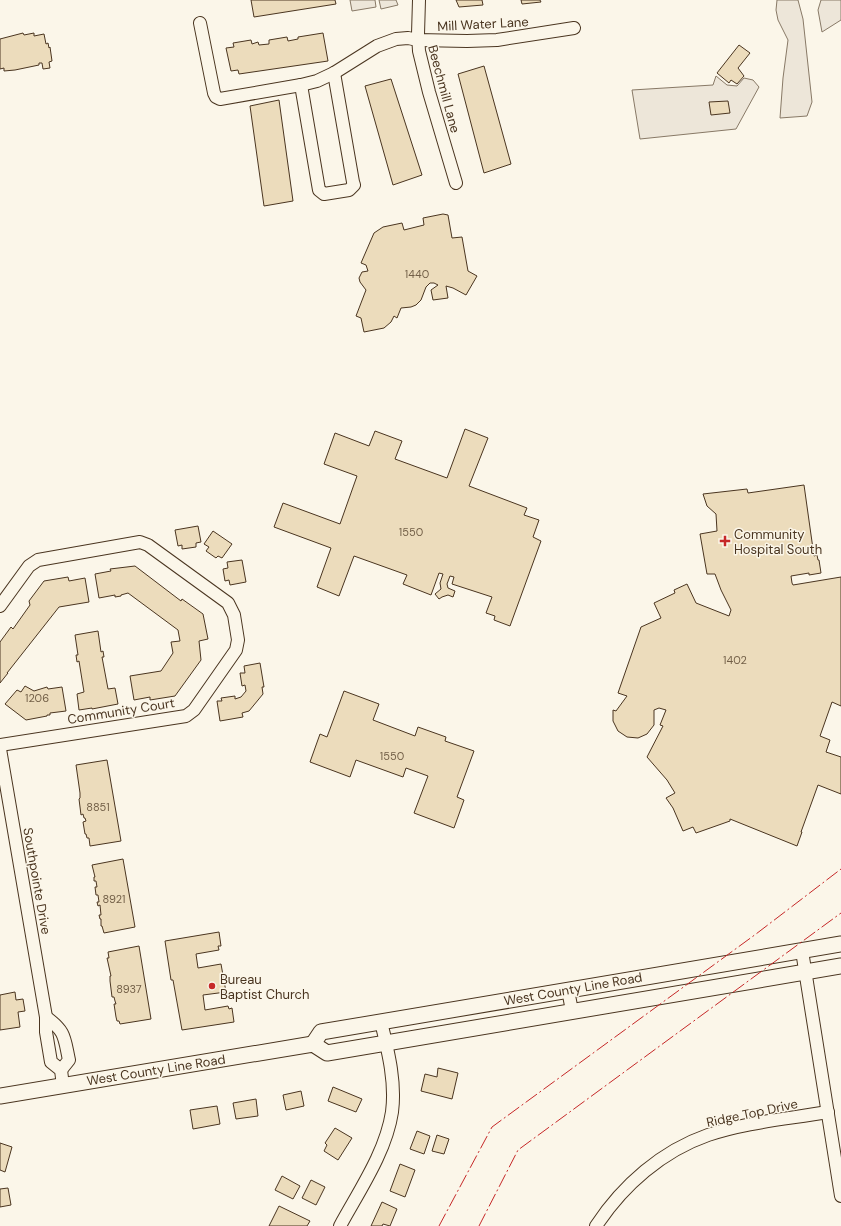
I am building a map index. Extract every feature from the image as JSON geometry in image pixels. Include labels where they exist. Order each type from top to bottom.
[{"type":"main road","name":"West County Line Road","points":[[313,1044],[320,1032],[841,944]]},
{"type":"main road","name":"West County Line Road","points":[[0,1096],[313,1044],[327,1053],[841,966]]},
{"type":"street","name":"Beechmill Lane","points":[[420,0],[418,40],[419,52],[429,92],[456,183]]},
{"type":"street","name":"Mill Water Lane","points":[[200,22],[214,93],[218,98],[301,85],[317,81],[334,73],[377,46],[396,39],[408,38],[418,40],[467,41],[497,40],[574,28]]},
{"type":"street","points":[[301,85],[319,190],[324,194],[349,190],[354,185],[334,73]]},
{"type":"street","name":"Community Court","points":[[0,606],[29,566],[38,560],[140,542],[148,545],[228,603],[234,615],[238,640],[234,655],[194,710],[186,716],[0,745]]},
{"type":"street","name":"Southpointe Drive","points":[[0,749],[46,1017],[46,1032],[51,1062],[61,1070]]},
{"type":"street","points":[[802,951],[841,1196]]},
{"type":"street","points":[[568,990],[572,1011]]},
{"type":"street","name":"Southpointe Drive","points":[[46,1017],[58,1026],[64,1039],[68,1060],[61,1070],[63,1086]]},
{"type":"street","points":[[340,1226],[377,1158],[389,1128],[393,1094],[389,1060],[381,1022]]},
{"type":"street","name":"Ridge Top Drive","points":[[596,1226],[625,1188],[652,1166],[680,1148],[707,1136],[732,1128],[828,1112]]},
{"type":"shaded area","points":[[350,0],[375,0],[376,7],[352,11]]},
{"type":"shaded area","points":[[379,0],[396,0],[398,5],[381,9]]},
{"type":"shaded area","points":[[777,0],[798,0],[803,19],[812,102],[807,116],[780,118],[788,40],[778,20],[776,10]]},
{"type":"shaded area","points":[[821,0],[841,0],[841,20],[822,32],[818,10]]},
{"type":"shaded area","points":[[716,76],[727,85],[737,86],[744,78],[753,80],[759,87],[736,129],[640,139],[632,90],[713,85]]},
{"type":"building","points":[[251,0],[335,0],[336,4],[254,17]]},
{"type":"building","points":[[456,0],[482,0],[483,5],[459,7]]},
{"type":"building","points":[[521,0],[540,0],[541,2],[522,4]]},
{"type":"building","points":[[23,33],[24,35],[34,33],[34,36],[44,34],[46,44],[48,43],[49,48],[50,47],[52,61],[49,62],[50,68],[43,69],[42,63],[39,63],[39,65],[15,70],[4,71],[4,68],[0,69],[0,39]]},
{"type":"building","points":[[323,33],[328,61],[239,74],[238,70],[231,71],[226,48],[234,47],[233,43],[251,40],[252,44],[258,42],[259,45],[269,44],[269,40],[287,37],[288,41],[298,39],[298,37]]},
{"type":"building","points":[[739,45],[750,53],[738,68],[744,76],[737,84],[731,80],[729,83],[717,73]]},
{"type":"building","points":[[484,66],[511,164],[484,173],[458,74]]},
{"type":"building","points":[[391,79],[422,175],[393,185],[365,86]]},
{"type":"building","points":[[279,100],[293,201],[264,206],[250,106]]},
{"type":"building","points":[[728,101],[730,113],[711,115],[709,102]]},
{"type":"building","points":[[443,214],[448,215],[452,238],[462,237],[468,271],[477,276],[466,295],[446,286],[448,298],[433,300],[431,290],[438,285],[430,283],[426,287],[421,300],[416,305],[401,308],[397,318],[394,316],[391,322],[384,328],[364,332],[361,318],[356,316],[366,290],[359,278],[362,272],[368,271],[366,265],[361,263],[374,233],[383,227],[402,223],[404,230],[424,225],[423,218]]},
{"type":"building","points":[[465,429],[488,438],[469,486],[527,508],[524,515],[539,520],[533,537],[541,541],[510,626],[494,620],[495,616],[486,613],[492,597],[452,584],[454,577],[450,576],[447,584],[448,588],[455,591],[453,597],[448,595],[439,599],[435,594],[441,589],[440,583],[443,574],[439,573],[431,595],[403,584],[407,575],[354,556],[339,596],[317,587],[331,548],[274,527],[283,503],[340,524],[357,476],[324,464],[335,433],[369,446],[375,431],[402,441],[395,459],[447,478]]},
{"type":"building","points":[[804,485],[814,556],[817,555],[821,573],[791,576],[792,583],[793,585],[841,577],[841,706],[832,702],[820,736],[830,740],[826,752],[841,757],[841,794],[818,785],[797,846],[730,819],[730,821],[696,833],[693,827],[683,831],[673,808],[666,798],[675,793],[667,780],[647,757],[663,726],[660,725],[666,710],[659,708],[654,710],[654,725],[647,734],[638,738],[627,737],[618,731],[613,721],[613,710],[616,711],[627,696],[618,693],[641,627],[661,618],[654,603],[675,593],[674,590],[687,584],[696,603],[729,616],[731,610],[715,574],[707,574],[700,534],[717,531],[716,514],[707,506],[703,494],[747,489],[748,493]]},
{"type":"building","points":[[198,526],[201,542],[196,543],[196,547],[182,549],[182,545],[178,546],[175,530]]},
{"type":"building","points":[[213,531],[232,544],[222,558],[218,556],[216,558],[206,551],[209,547],[204,544]]},
{"type":"building","points":[[242,560],[246,582],[230,585],[229,580],[225,581],[223,569],[228,568],[227,562]]},
{"type":"building","points":[[135,566],[181,601],[182,599],[203,614],[208,639],[199,641],[201,660],[175,696],[150,700],[150,697],[134,700],[130,676],[161,671],[173,653],[171,642],[180,641],[178,630],[128,593],[121,596],[115,597],[115,595],[99,598],[95,574],[111,571],[110,569]]},
{"type":"building","points":[[68,577],[69,581],[85,578],[89,602],[59,607],[0,683],[0,642],[11,627],[13,629],[30,605],[29,601],[44,581]]},
{"type":"building","points":[[98,631],[101,652],[103,651],[104,657],[102,657],[108,689],[115,688],[118,704],[79,710],[77,694],[84,692],[79,661],[77,662],[76,655],[78,655],[75,635]]},
{"type":"building","points":[[260,663],[264,687],[262,687],[263,694],[249,711],[242,713],[243,717],[220,721],[217,701],[222,701],[221,698],[235,696],[235,699],[241,697],[246,691],[245,685],[242,686],[240,673],[245,673],[244,666]]},
{"type":"building","points":[[25,686],[34,691],[47,687],[48,689],[62,687],[66,711],[50,713],[50,715],[47,716],[26,720],[5,704],[17,690],[21,692]]},
{"type":"building","points":[[344,691],[379,704],[373,720],[415,736],[418,727],[446,737],[445,741],[474,751],[457,797],[464,800],[454,828],[414,813],[428,776],[406,768],[403,777],[356,760],[350,777],[310,762],[320,734],[327,737]]},
{"type":"building","points":[[107,760],[121,841],[90,846],[89,838],[87,838],[85,834],[83,822],[86,821],[83,814],[81,815],[76,765]]},
{"type":"building","points":[[123,859],[135,927],[104,933],[99,915],[101,915],[100,905],[98,906],[97,902],[99,902],[95,887],[97,887],[96,881],[94,881],[95,877],[92,865]]},
{"type":"building","points":[[219,932],[221,946],[218,946],[219,950],[196,954],[198,968],[221,964],[226,992],[203,995],[205,1010],[228,1006],[229,1009],[232,1008],[234,1022],[182,1030],[173,980],[171,980],[165,941]]},
{"type":"building","points":[[139,946],[151,1019],[120,1024],[119,1021],[117,1021],[114,1004],[116,1004],[114,997],[112,997],[110,981],[111,976],[107,958],[109,958],[108,952]]},
{"type":"building","points":[[15,992],[16,1000],[23,999],[25,1011],[18,1012],[20,1027],[0,1030],[0,995]]},
{"type":"building","points":[[438,1068],[458,1073],[452,1099],[421,1091],[425,1074],[437,1077]]},
{"type":"building","points":[[333,1087],[362,1099],[356,1112],[328,1101]]},
{"type":"building","points":[[301,1091],[304,1106],[286,1110],[283,1095]]},
{"type":"building","points":[[256,1099],[258,1116],[236,1119],[233,1103]]},
{"type":"building","points":[[217,1106],[220,1124],[193,1129],[190,1110]]},
{"type":"building","points":[[335,1128],[352,1138],[338,1160],[324,1151],[327,1145],[325,1143]]},
{"type":"building","points":[[417,1131],[430,1136],[424,1154],[410,1149]]},
{"type":"building","points":[[437,1135],[449,1139],[444,1154],[432,1151]]},
{"type":"building","points":[[0,1143],[12,1147],[5,1172],[0,1170]]},
{"type":"building","points":[[400,1164],[415,1170],[405,1197],[390,1191]]},
{"type":"building","points":[[282,1176],[300,1186],[293,1199],[275,1190]]},
{"type":"building","points":[[311,1180],[325,1187],[316,1205],[302,1198]]},
{"type":"building","points":[[8,1188],[11,1205],[0,1207],[0,1189]]},
{"type":"building","points":[[382,1202],[397,1209],[390,1226],[383,1224],[382,1226],[371,1226]]},
{"type":"building","points":[[279,1206],[310,1221],[307,1226],[269,1226]]},
{"type":"power","points":[[439,1226],[492,1127],[756,934],[841,869]]},
{"type":"power","points":[[479,1226],[518,1150],[841,913]]},
{"type":"place","name":"Community Hospital South","points":[[725,541]]},
{"type":"place","name":"Bureau Baptist Church","points":[[212,986]]}]
